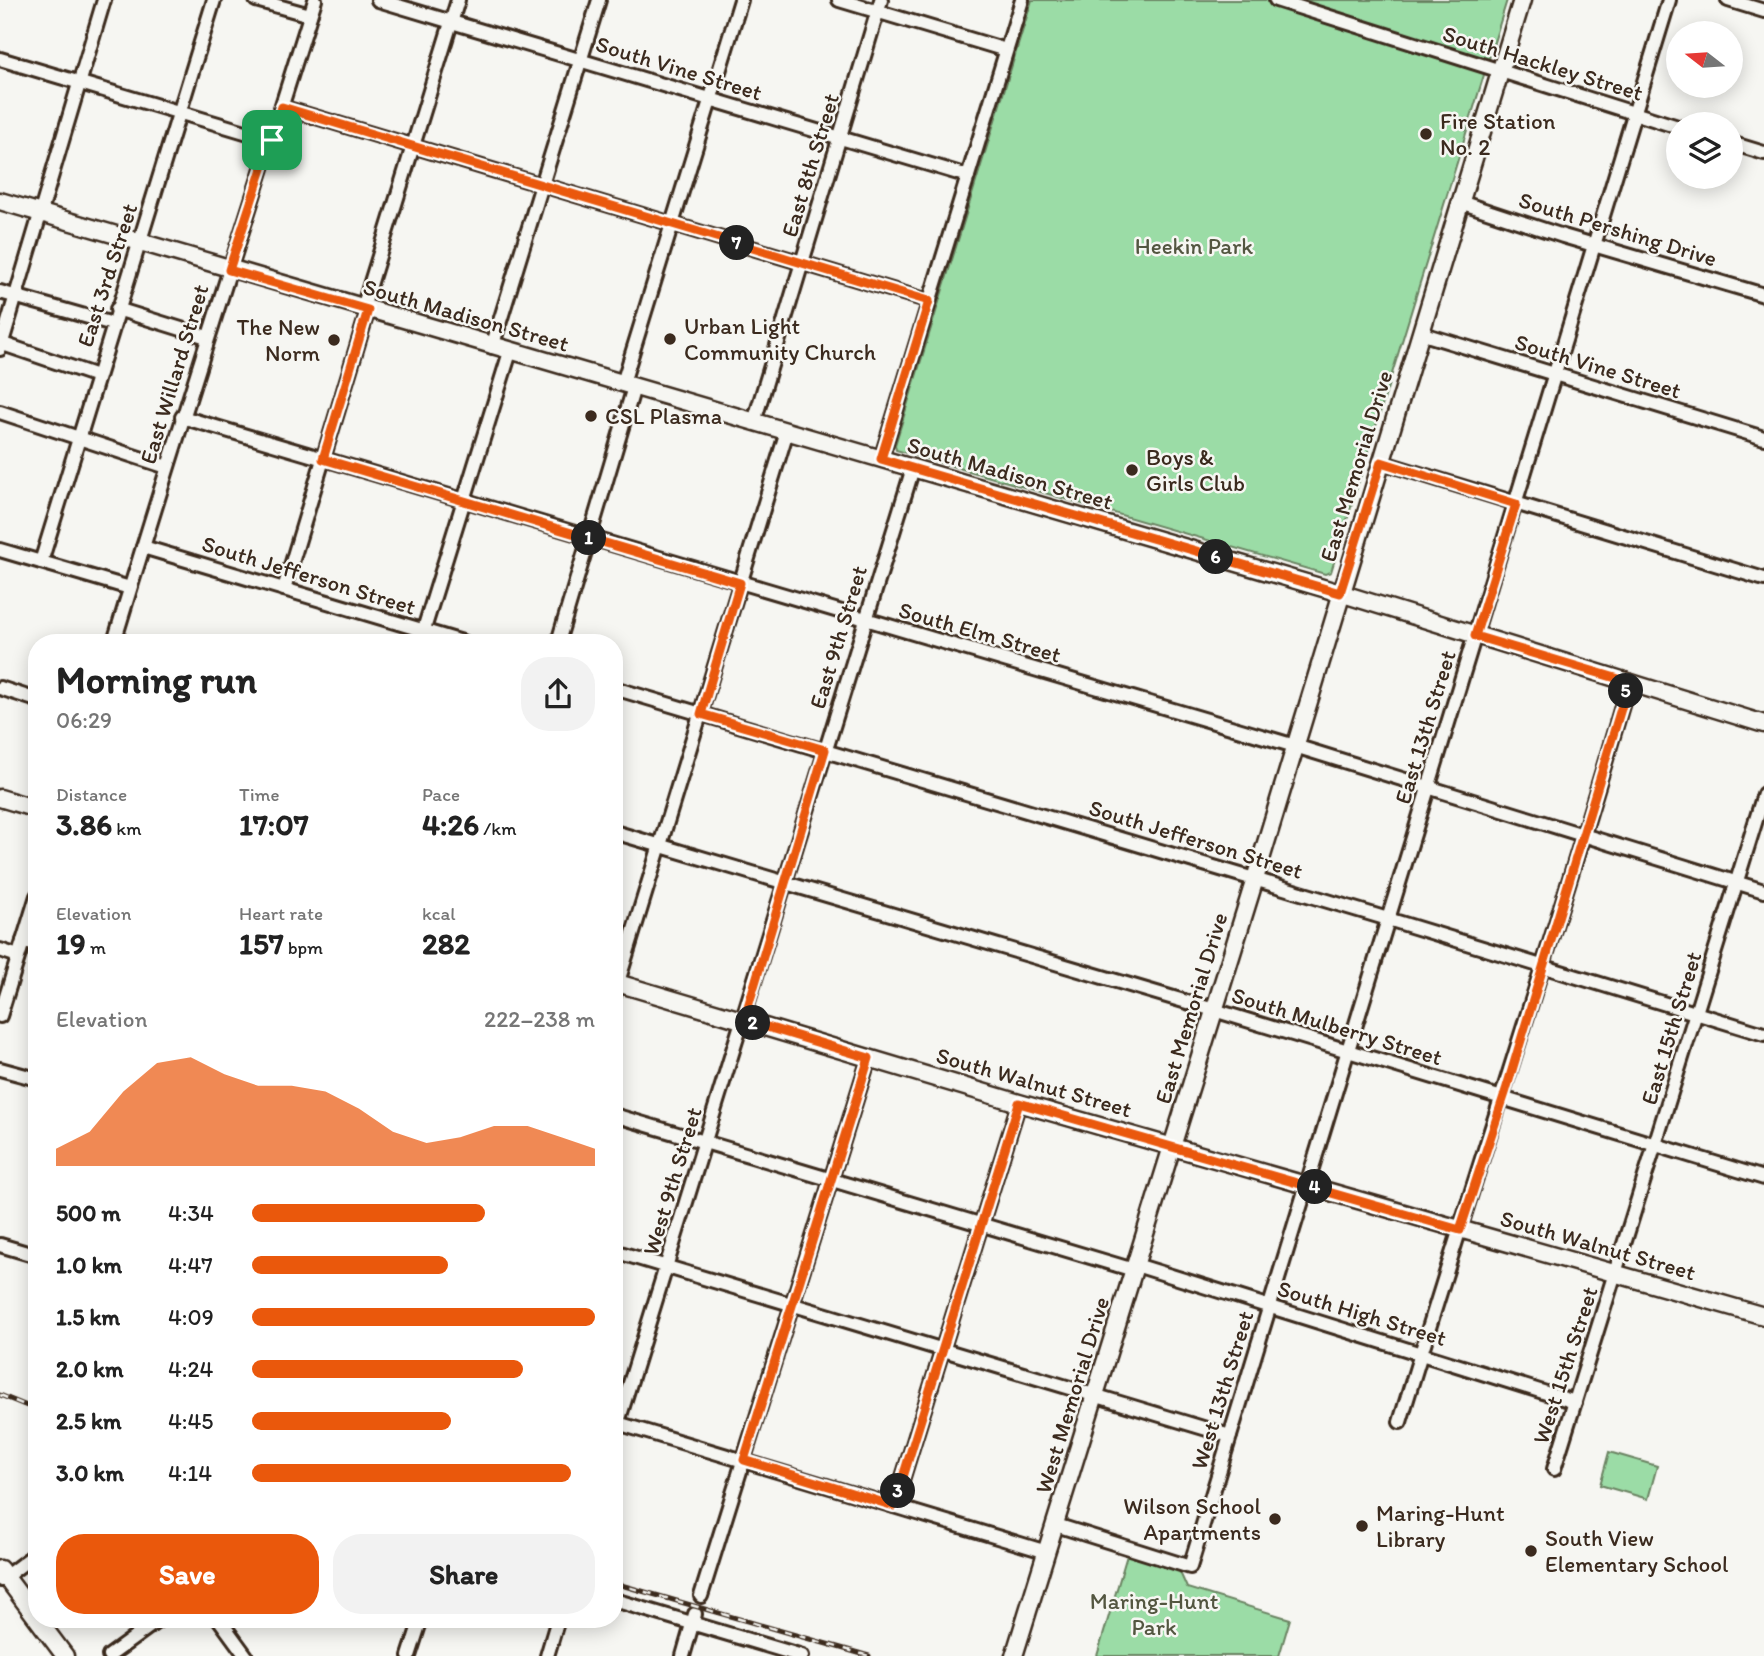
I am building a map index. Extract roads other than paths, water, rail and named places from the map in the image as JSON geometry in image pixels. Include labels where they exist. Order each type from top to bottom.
[{"type":"main road","name":"East Memorial Drive","points":[[1171,1146],[1255,879],[1522,0]]},
{"type":"main road","name":"South Madison Street","points":[[0,201],[1340,593],[1764,724]]},
{"type":"main road","points":[[0,798],[28,806]]},
{"type":"main road","name":"South Walnut Street","points":[[623,989],[744,1020],[1019,1103],[1764,1316]]},
{"type":"main road","name":"West Memorial Drive","points":[[1014,1656],[1171,1146]]},
{"type":"main road","points":[[2,1575],[28,1608]]},
{"type":"main road","points":[[43,1628],[65,1656]]},
{"type":"street","points":[[97,376],[1,345],[104,0]]},
{"type":"street","name":"East 3rd Street","points":[[41,562],[214,0]]},
{"type":"street","points":[[256,0],[310,15]]},
{"type":"street","name":"East Willard Street","points":[[116,634],[207,337],[315,0]]},
{"type":"street","name":"South Vine Street","points":[[378,0],[968,176]]},
{"type":"street","points":[[284,589],[458,0]]},
{"type":"street","points":[[492,347],[599,0]]},
{"type":"street","points":[[560,634],[589,538],[673,224],[741,0]]},
{"type":"street","points":[[839,0],[879,6],[1006,50]]},
{"type":"street","points":[[881,459],[1021,0]]},
{"type":"street","name":"South Hackley Street","points":[[1276,0],[1666,123]]},
{"type":"street","name":"East 13th Street","points":[[1307,1185],[1669,0]]},
{"type":"street","points":[[1728,0],[1764,11]]},
{"type":"street","name":"East 8th Street","points":[[754,422],[879,6]]},
{"type":"street","points":[[0,59],[272,140]]},
{"type":"street","points":[[282,107],[929,301]]},
{"type":"street","points":[[1743,147],[1764,153]]},
{"type":"street","name":"South Pershing Drive","points":[[1460,202],[1563,236],[1595,243],[1764,295]]},
{"type":"street","points":[[0,292],[113,324]]},
{"type":"street","points":[[117,309],[207,337]]},
{"type":"street","name":"South Vine Street","points":[[1420,333],[1764,438]]},
{"type":"street","points":[[423,634],[510,352]]},
{"type":"street","points":[[0,412],[167,467]]},
{"type":"street","name":"South Elm Street","points":[[182,418],[1294,746],[1764,891]]},
{"type":"street","points":[[623,965],[787,431]]},
{"type":"street","points":[[1381,462],[1764,579]]},
{"type":"street","name":"East 9th Street","points":[[744,1020],[912,468]]},
{"type":"street","name":"South Jefferson Street","points":[[143,547],[284,589],[416,634]]},
{"type":"street","points":[[0,550],[130,588]]},
{"type":"street","points":[[1400,1422],[1629,682]]},
{"type":"street","points":[[0,688],[28,697]]},
{"type":"street","name":"South Jefferson Street","points":[[623,691],[1764,1034]]},
{"type":"street","name":"East 15th Street","points":[[1617,1273],[1764,794]]},
{"type":"street","name":"South Mulberry Street","points":[[623,835],[1214,1010],[1764,1178]]},
{"type":"street","points":[[0,1016],[28,925]]},
{"type":"street","points":[[23,941],[28,942]]},
{"type":"street","points":[[0,950],[18,956]]},
{"type":"street","name":"West 9th Street","points":[[623,1402],[744,1020]]},
{"type":"street","points":[[701,1596],[869,1058]]},
{"type":"street","points":[[0,1069],[28,1077]]},
{"type":"street","points":[[894,1506],[1019,1103]]},
{"type":"street","name":"South High Street","points":[[623,1118],[982,1225],[1270,1307],[1575,1402]]},
{"type":"street","name":"West 13th Street","points":[[1056,1525],[1190,1567],[1307,1185]]},
{"type":"street","points":[[0,1245],[28,1253]]},
{"type":"street","points":[[623,1254],[1230,1436]]},
{"type":"street","name":"West 15th Street","points":[[1554,1469],[1617,1273]]},
{"type":"street","points":[[623,1428],[744,1460],[1047,1552]]},
{"type":"street","points":[[2,1575],[28,1559]]},
{"type":"street","points":[[623,1602],[694,1618],[802,1656]]},
{"type":"street","points":[[682,1656],[694,1618]]},
{"type":"street","points":[[109,1656],[148,1628]]},
{"type":"street","points":[[226,1628],[246,1656]]},
{"type":"street","points":[[409,1656],[418,1628]]},
{"type":"street","points":[[547,1656],[555,1628]]},
{"type":"railway","points":[[0,1395],[28,1406]]},
{"type":"railway","points":[[623,1586],[869,1656]]},
{"type":"place","name":"Fire Station No. 2","points":[[1426,134]]},
{"type":"place","name":"Urban Light Community Church","points":[[670,339]]},
{"type":"place","name":"The New Norm","points":[[334,340]]},
{"type":"place","name":"CSL Plasma","points":[[591,416]]},
{"type":"place","name":"Boys & Girls Club","points":[[1132,470]]},
{"type":"place","name":"Wilson School Apartments","points":[[1275,1519]]},
{"type":"place","name":"Maring-Hunt Library","points":[[1362,1526]]},
{"type":"place","name":"South View Elementary School","points":[[1531,1551]]},
{"type":"park label","name":"Heekin Park","points":[[1194,246]]},
{"type":"park label","name":"Maring-Hunt Park","points":[[1154,1614]]}]
